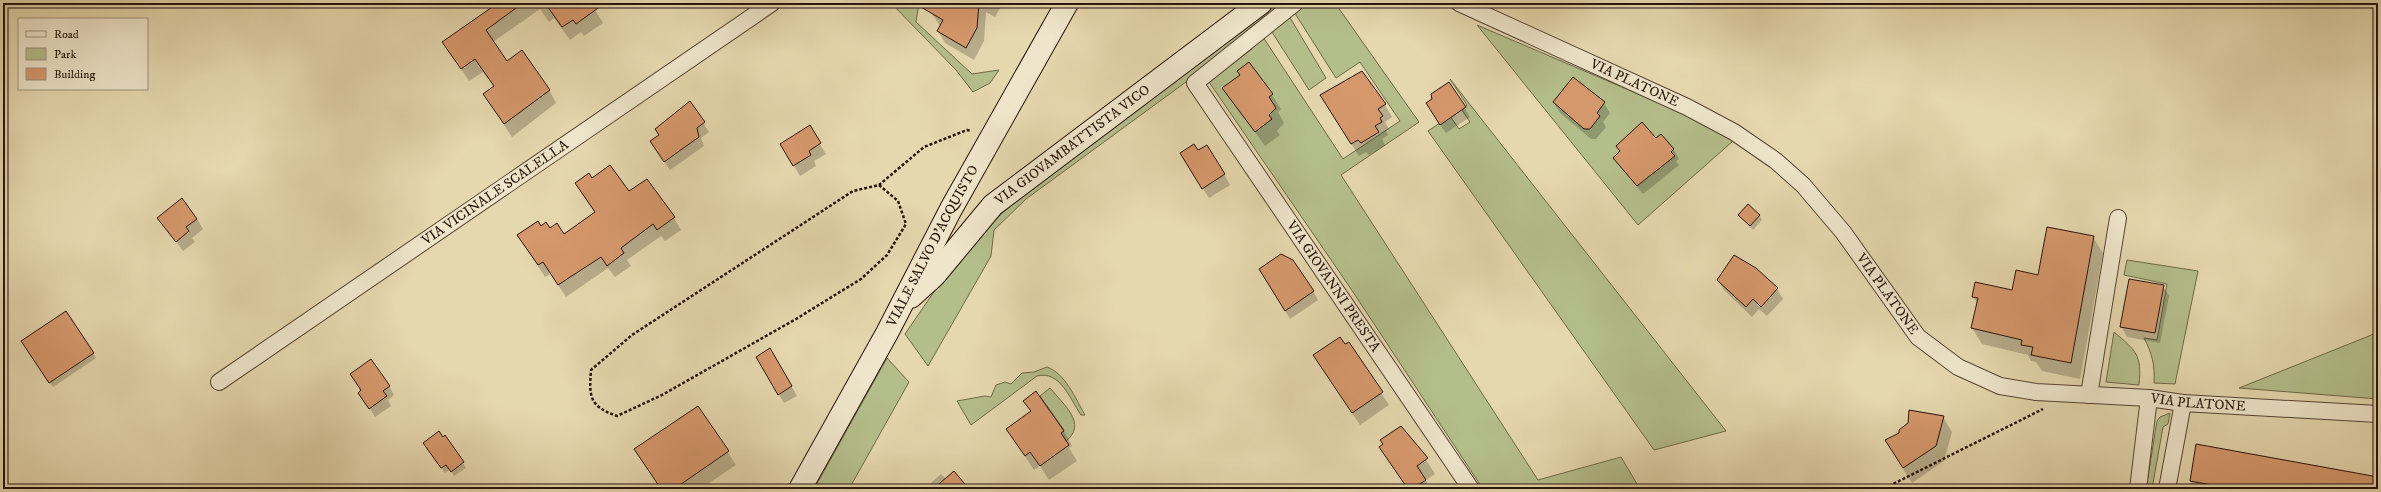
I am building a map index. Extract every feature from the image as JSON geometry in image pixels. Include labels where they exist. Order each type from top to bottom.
[{"type":"street","name":"VIA VICINALE SCALELLA","points":[[219,382],[772,3]]},
{"type":"street","name":"VIALE SALVO D'ACQUISTO","points":[[800,489],[901,305],[951,209],[1067,3]]},
{"type":"street","name":"VIA GIOVAMBATTISTA VICO","points":[[901,305],[934,276],[993,205],[1260,3]]},
{"type":"street","name":"VIA GIOVANNI PRESTA","points":[[1295,3],[1195,83],[1471,489]]},
{"type":"street","name":"VIA PLATONE","points":[[1459,3],[1592,62],[1687,107],[1734,132],[1776,161],[1803,185],[1843,232],[1908,324],[1931,348],[1958,367],[2000,386],[2055,393],[2148,398],[2183,403],[2378,414]]},
{"type":"street","points":[[951,209],[974,214],[993,205]]},
{"type":"street","points":[[2089,395],[2118,218]]},
{"type":"street","points":[[2138,489],[2148,398]]},
{"type":"street","points":[[2167,489],[2183,403]]},
{"type":"path","points":[[879,185],[898,201],[906,224],[887,255],[861,279],[796,319],[662,395],[617,416],[601,410],[590,393],[592,370],[632,335],[853,191],[879,185],[924,147],[967,130],[993,135]]},
{"type":"path","points":[[1889,486],[2040,412],[2055,393]]},
{"type":"green space","points":[[891,3],[919,3],[916,22],[972,74],[999,70],[990,83],[973,92],[956,70]]},
{"type":"green space","points":[[1275,3],[1289,3],[1201,71],[1026,199],[994,230],[991,256],[928,366],[905,334],[940,283],[991,223],[1020,198]]},
{"type":"green space","points":[[1303,3],[1335,3],[1419,122],[1341,175],[1538,480],[1621,457],[1640,489],[1483,489],[1351,289],[1209,82],[1252,49],[1250,46],[1263,37],[1343,159],[1400,121],[1360,62],[1336,78],[1296,15],[1295,10]]},
{"type":"green space","points":[[1289,16],[1326,78],[1309,90],[1270,29]]},
{"type":"green space","points":[[1477,25],[1692,117],[1733,141],[1638,225]]},
{"type":"green space","points":[[1450,79],[1726,431],[1654,450],[1428,131],[1450,116],[1459,129],[1470,122],[1462,110],[1467,105]]},
{"type":"green space","points":[[2127,260],[2198,271],[2175,384],[2154,383],[2152,359],[2144,338],[2157,340],[2167,284],[2124,275]]},
{"type":"green space","points":[[2114,332],[2128,344],[2136,354],[2140,375],[2139,385],[2106,382]]},
{"type":"green space","points":[[2378,332],[2378,399],[2239,388],[2369,336]]},
{"type":"green space","points":[[887,358],[909,382],[849,489],[814,489]]},
{"type":"green space","points":[[1047,367],[1054,370],[1065,381],[1085,415],[1081,415],[1064,387],[1058,381],[1045,375],[1037,376],[971,425],[957,401],[985,396],[991,397],[996,385],[1005,382],[1011,384],[1022,373],[1034,372]]},
{"type":"green space","points":[[1050,388],[1067,407],[1074,421],[1075,428],[1066,441],[1061,433],[1064,430],[1040,396]]},
{"type":"green space","points":[[2170,413],[2168,424],[2163,427],[2152,489],[2146,489],[2157,421],[2160,417]]},
{"type":"building","points":[[498,3],[523,3],[486,30],[507,61],[522,50],[550,90],[504,124],[483,94],[494,86],[475,59],[461,69],[442,42]]},
{"type":"building","points":[[545,3],[605,3],[576,24],[573,20],[562,27]]},
{"type":"building","points":[[914,3],[979,3],[977,28],[966,48],[937,31],[943,20]]},
{"type":"building","points":[[1249,62],[1273,94],[1269,97],[1276,108],[1269,115],[1272,119],[1255,132],[1222,88],[1240,75],[1237,71]]},
{"type":"building","points":[[1362,71],[1386,104],[1378,109],[1383,116],[1380,118],[1382,122],[1375,126],[1379,132],[1361,143],[1358,140],[1351,144],[1320,95]]},
{"type":"building","points":[[1573,77],[1605,102],[1597,113],[1600,116],[1590,129],[1584,129],[1553,102]]},
{"type":"building","points":[[1449,82],[1466,107],[1440,125],[1426,103],[1432,99],[1431,94]]},
{"type":"building","points":[[690,101],[705,122],[697,128],[699,137],[664,162],[650,141],[659,135],[655,129]]},
{"type":"building","points":[[1642,122],[1656,138],[1661,134],[1674,149],[1671,152],[1675,156],[1637,186],[1613,158],[1620,151],[1616,146]]},
{"type":"building","points":[[810,125],[821,143],[809,151],[811,155],[793,166],[780,144]]},
{"type":"building","points":[[1194,144],[1198,150],[1207,145],[1225,174],[1202,189],[1180,153]]},
{"type":"building","points":[[610,165],[629,191],[647,179],[675,217],[657,230],[653,224],[621,248],[624,253],[607,266],[601,257],[558,285],[543,262],[538,265],[517,235],[538,221],[541,226],[546,222],[550,228],[557,223],[564,234],[595,212],[575,183],[589,173],[592,178]]},
{"type":"building","points":[[182,198],[197,219],[186,227],[189,231],[176,242],[157,218]]},
{"type":"building","points":[[1748,204],[1760,215],[1750,226],[1738,215]]},
{"type":"building","points":[[2047,227],[2094,236],[2071,363],[2031,355],[2033,347],[2021,345],[2022,340],[1971,328],[1978,298],[1972,297],[1975,282],[2012,290],[2016,270],[2038,275]]},
{"type":"building","points":[[1281,254],[1293,260],[1314,291],[1285,311],[1259,269]]},
{"type":"building","points":[[1734,255],[1756,268],[1778,288],[1761,307],[1753,299],[1746,307],[1717,280]]},
{"type":"building","points":[[2129,279],[2164,285],[2155,333],[2120,327]]},
{"type":"building","points":[[66,311],[94,353],[49,383],[21,341]]},
{"type":"building","points":[[1340,337],[1345,344],[1349,342],[1383,392],[1352,413],[1313,355]]},
{"type":"building","points":[[770,348],[792,386],[778,395],[756,357]]},
{"type":"building","points":[[371,359],[390,386],[383,391],[387,396],[369,409],[358,393],[361,390],[350,374]]},
{"type":"building","points":[[1036,391],[1064,431],[1061,433],[1069,445],[1040,466],[1030,452],[1025,456],[1006,429],[1031,411],[1023,401]]},
{"type":"building","points":[[698,406],[729,451],[674,489],[661,489],[634,449]]},
{"type":"building","points":[[1909,410],[1944,416],[1936,446],[1903,468],[1885,440],[1899,433],[1899,430],[1908,423]]},
{"type":"building","points":[[1401,426],[1428,458],[1417,466],[1426,480],[1412,489],[1408,489],[1379,447],[1383,444],[1380,440]]},
{"type":"building","points":[[439,431],[443,437],[445,435],[464,462],[451,472],[446,465],[441,468],[423,443]]},
{"type":"building","points":[[2196,444],[2378,477],[2378,489],[2234,489],[2190,481]]},
{"type":"building","points":[[954,471],[969,489],[933,489]]}]
